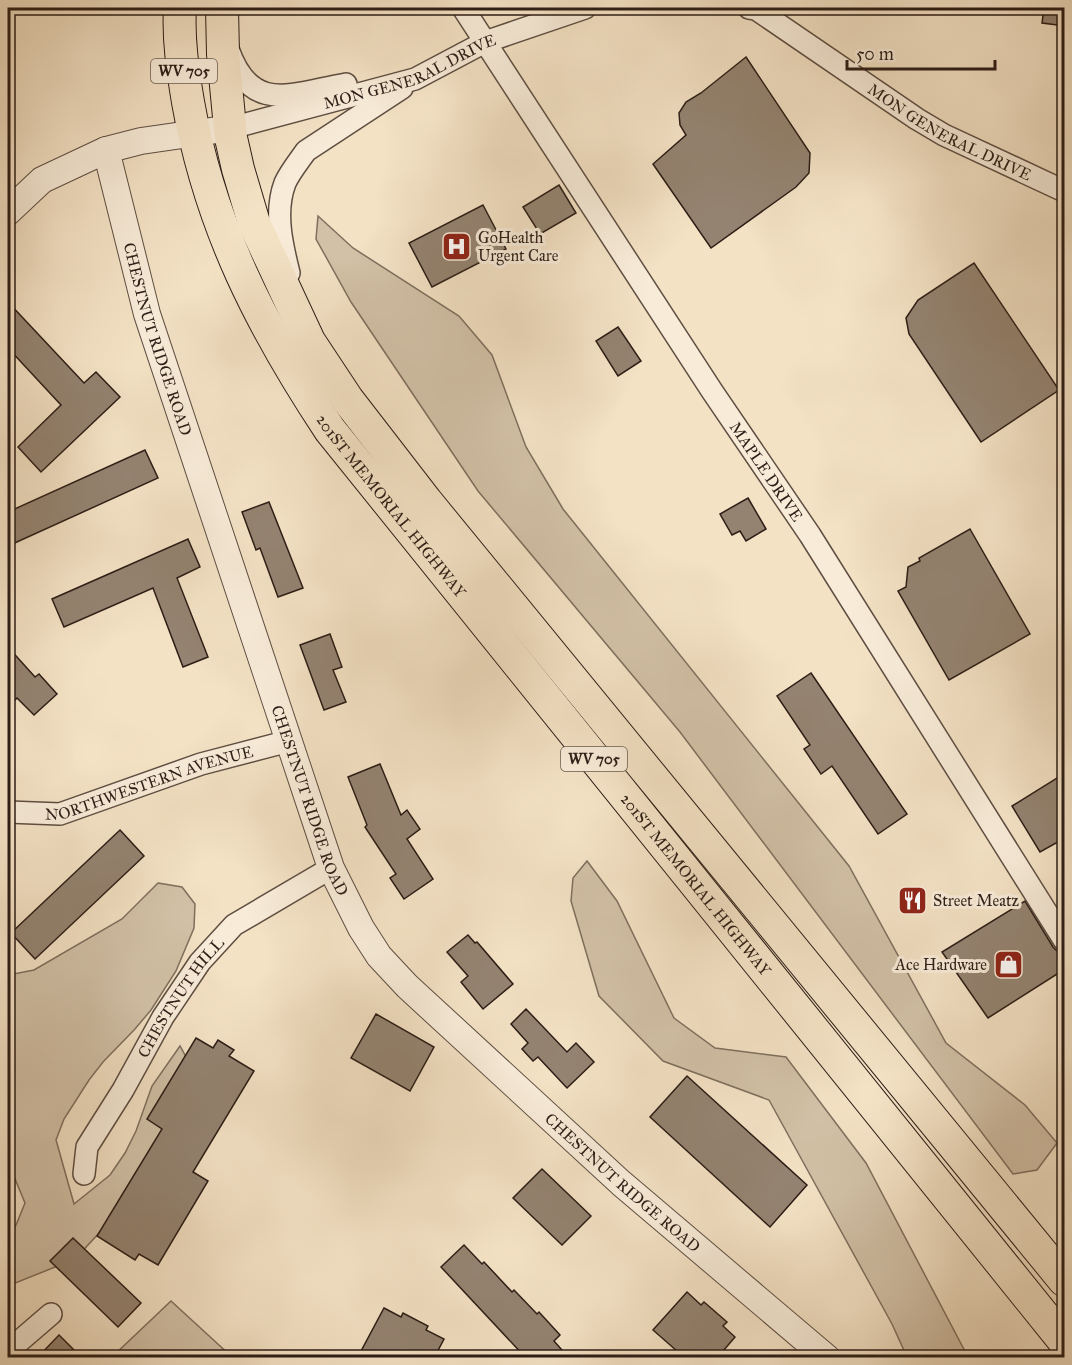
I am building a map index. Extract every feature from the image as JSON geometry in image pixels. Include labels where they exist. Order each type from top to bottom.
[{"type":"main road","name":"WV 705","points":[[180,8],[184,79],[194,134]]},
{"type":"main road","name":"WV 705","points":[[222,20],[223,54],[231,128]]},
{"type":"main road","name":"201ST MEMORIAL HIGHWAY","points":[[231,128],[237,169],[254,223],[309,341],[348,400],[426,501],[1065,1280]]},
{"type":"main road","name":"201ST MEMORIAL HIGHWAY","points":[[194,134],[215,209],[235,262],[265,325],[298,382],[330,430],[1065,1341]]},
{"type":"street","name":"MAPLE DRIVE","points":[[463,8],[712,391],[810,535],[1065,940]]},
{"type":"street","name":"MON GENERAL DRIVE","points":[[231,128],[415,79],[485,42],[585,8]]},
{"type":"street","name":"MON GENERAL DRIVE","points":[[749,8],[756,9],[917,119],[945,135],[1065,191]]},
{"type":"street","points":[[222,20],[230,56],[254,88],[267,95],[289,96],[367,80],[415,79]]},
{"type":"street","points":[[309,341],[281,242],[280,209],[285,184],[306,151],[415,79]]},
{"type":"street","points":[[8,212],[42,180],[106,150],[141,141],[231,128]]},
{"type":"street","name":"CHESTNUT RIDGE ROAD","points":[[106,150],[147,314],[196,467],[331,868],[361,928],[379,956],[407,986],[621,1183],[827,1358]]},
{"type":"street","name":"NORTHWESTERN AVENUE","points":[[8,812],[60,814],[201,764],[289,741]]},
{"type":"street","name":"CHESTNUT HILL","points":[[84,1174],[87,1147],[123,1090],[163,1017],[200,962],[234,925],[331,868]]},
{"type":"street","points":[[8,1351],[51,1314]]},
{"type":"shaded area","points":[[318,216],[353,248],[459,316],[492,355],[526,447],[563,509],[849,866],[946,1043],[1025,1105],[1057,1143],[1037,1170],[1013,1174],[680,732],[478,491],[351,302],[316,239]]},
{"type":"shaded area","points":[[587,861],[617,901],[674,1018],[715,1048],[786,1057],[866,1163],[968,1357],[907,1357],[892,1324],[769,1100],[663,1061],[599,996],[571,901],[573,878]]},
{"type":"shaded area","points":[[158,883],[182,887],[195,904],[194,928],[176,971],[151,1010],[103,1062],[64,1119],[56,1140],[74,1204],[110,1175],[125,1153],[136,1131],[152,1086],[180,1046],[191,1066],[173,1111],[112,1219],[75,1259],[8,1286],[8,1235],[16,1225],[25,1203],[8,1162],[8,975],[34,970],[122,919]]},
{"type":"shaded area","points":[[171,1301],[232,1357],[112,1357]]},
{"type":"building","points":[[1044,8],[1065,8],[1065,26],[1042,23]]},
{"type":"building","points":[[746,57],[810,153],[809,173],[796,187],[711,248],[653,164],[686,135],[680,125],[679,113],[686,102],[701,93]]},
{"type":"building","points":[[559,185],[576,213],[540,234],[523,207]]},
{"type":"building","name":"GoHealth Urgent Care","points":[[483,205],[506,249],[432,287],[409,243]]},
{"type":"building","points":[[974,263],[1059,390],[981,442],[909,334],[906,318],[918,300]]},
{"type":"building","points":[[8,302],[84,383],[96,372],[120,397],[41,472],[18,447],[61,405],[8,348]]},
{"type":"building","points":[[618,327],[641,361],[618,376],[596,341]]},
{"type":"building","points":[[145,450],[158,478],[8,546],[8,512]]},
{"type":"building","points":[[748,498],[766,529],[746,541],[740,531],[732,535],[720,514]]},
{"type":"building","points":[[269,502],[303,588],[278,597],[260,548],[256,550],[242,512]]},
{"type":"building","points":[[970,529],[1030,634],[949,680],[898,591],[906,587],[908,567],[920,561],[919,558]]},
{"type":"building","points":[[188,539],[200,567],[177,578],[208,657],[183,667],[153,588],[64,627],[52,599]]},
{"type":"building","points":[[330,634],[342,667],[333,670],[346,702],[324,710],[300,645]]},
{"type":"building","points":[[8,647],[35,677],[39,674],[57,694],[34,715],[17,698],[8,707]]},
{"type":"building","points":[[811,673],[907,814],[878,834],[832,766],[821,774],[804,749],[810,745],[777,696]]},
{"type":"building","points":[[380,764],[401,815],[407,810],[420,829],[407,839],[433,879],[404,899],[390,878],[396,874],[365,827],[367,825],[348,777]]},
{"type":"building","points":[[1065,773],[1065,838],[1040,852],[1012,806]]},
{"type":"building","points":[[120,830],[144,856],[35,959],[11,933]]},
{"type":"building","name":"Ace Hardware","points":[[1025,901],[1053,947],[1065,959],[1065,969],[988,1018],[942,952]]},
{"type":"building","points":[[468,935],[475,943],[477,942],[513,984],[483,1009],[461,982],[468,976],[447,952]]},
{"type":"building","points":[[526,1009],[567,1052],[576,1043],[594,1062],[567,1088],[538,1057],[533,1061],[522,1049],[528,1043],[511,1024]]},
{"type":"building","points":[[376,1014],[434,1047],[410,1091],[351,1058]]},
{"type":"building","points":[[196,1038],[213,1048],[218,1040],[234,1050],[229,1056],[254,1071],[193,1172],[208,1181],[158,1265],[139,1254],[135,1260],[97,1236],[162,1129],[147,1119]]},
{"type":"building","points":[[687,1076],[807,1185],[770,1227],[650,1117]]},
{"type":"building","points":[[542,1169],[591,1216],[562,1245],[513,1198]]},
{"type":"building","points":[[73,1238],[141,1303],[118,1327],[50,1261]]},
{"type":"building","points":[[464,1245],[482,1264],[484,1262],[512,1292],[514,1290],[537,1314],[539,1312],[560,1335],[554,1341],[569,1358],[526,1358],[441,1267]]},
{"type":"building","points":[[687,1292],[701,1305],[704,1302],[727,1322],[723,1326],[735,1337],[717,1358],[685,1358],[653,1330]]},
{"type":"building","points":[[384,1308],[401,1317],[403,1313],[428,1326],[426,1330],[444,1339],[434,1358],[369,1358],[360,1353]]},
{"type":"building","points":[[59,1335],[82,1358],[37,1358]]},
{"type":"place","name":"GoHealth Urgent Care","points":[[457,246]]},
{"type":"place","name":"Street Meatz","points":[[912,900]]},
{"type":"place","name":"Ace Hardware","points":[[1008,964]]}]
